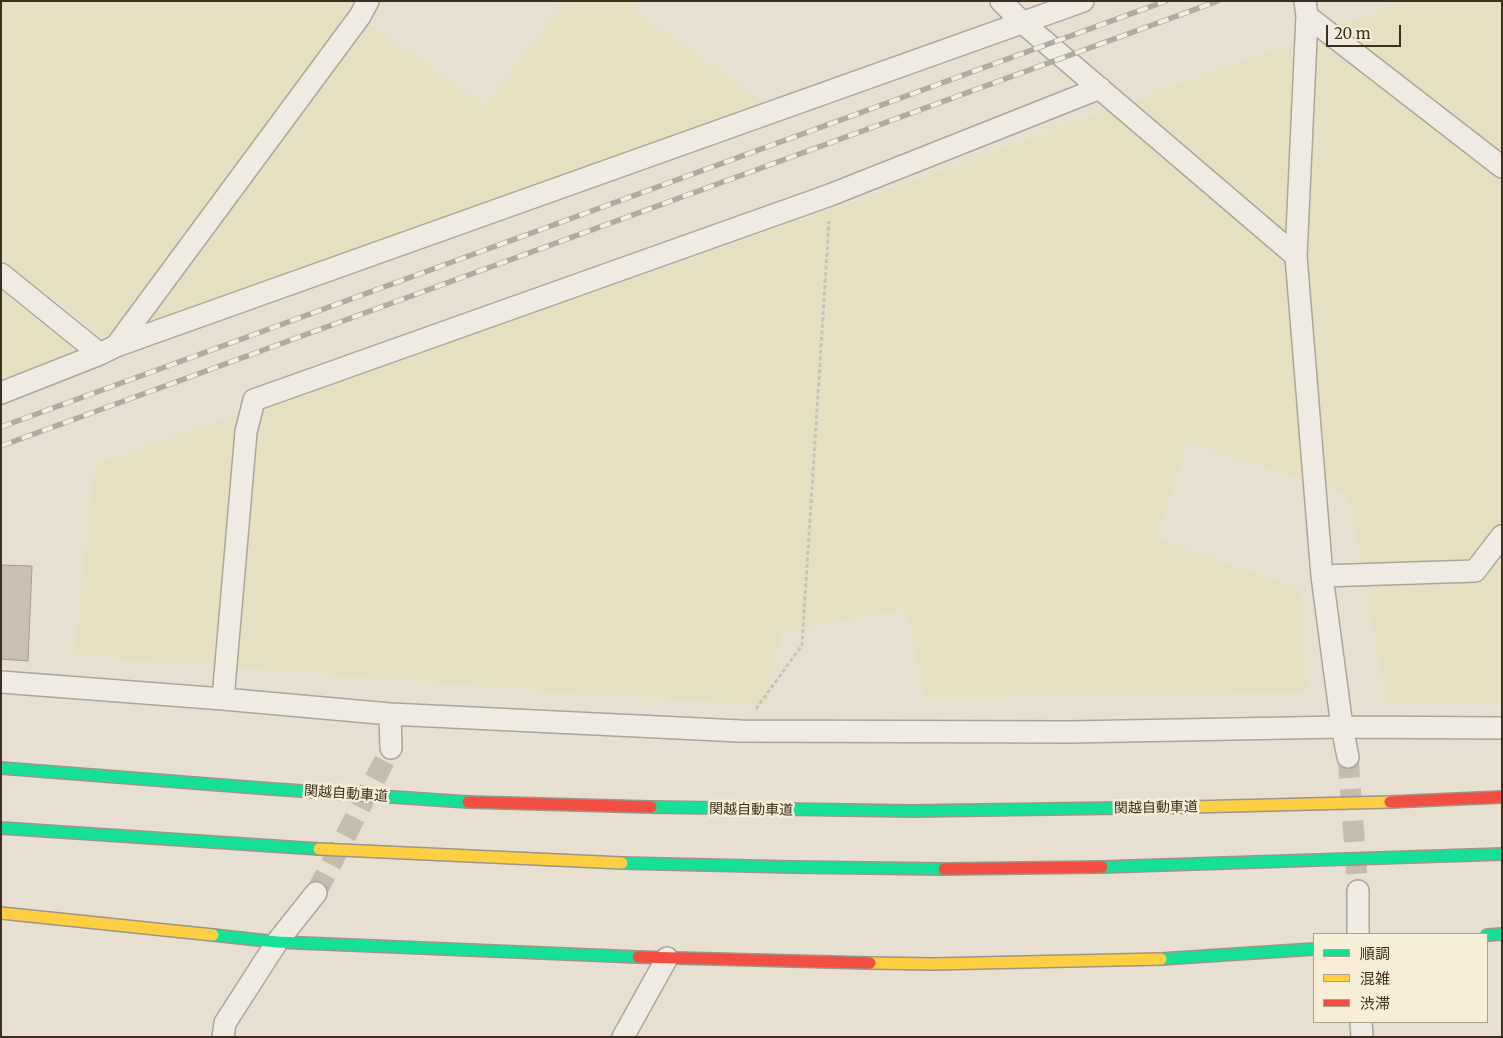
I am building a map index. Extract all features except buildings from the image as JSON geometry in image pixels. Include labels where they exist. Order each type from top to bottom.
[{"type":"main road","name":"関越自動車道","points":[[1,768],[348,794],[535,804],[806,811],[1031,811],[1328,805],[1502,798]]},
{"type":"main road","points":[[1,828],[330,850],[551,861],[802,867],[1034,868],[1324,861],[1502,854]]},
{"type":"main road","points":[[1,913],[277,942],[716,960],[943,964],[1156,959],[1313,949]]},
{"type":"main road","points":[[1488,935],[1502,934]]},
{"type":"street","points":[[108,350],[360,16],[368,1]]},
{"type":"street","points":[[1001,1],[1023,23],[1296,256]]},
{"type":"street","points":[[1,393],[108,350],[1083,1]]},
{"type":"street","points":[[1306,9],[1502,167]]},
{"type":"street","points":[[1306,9],[1296,256],[1322,576],[1342,727],[1348,756]]},
{"type":"street","points":[[223,699],[246,432],[254,400],[830,195],[1100,88]]},
{"type":"street","points":[[1,274],[108,350]]},
{"type":"street","points":[[1322,576],[1475,571],[1502,536]]},
{"type":"street","points":[[1,682],[390,714],[740,731],[1070,732],[1342,727],[1502,728]]},
{"type":"street","points":[[390,714],[391,748]]},
{"type":"street","points":[[1358,891],[1358,933]]},
{"type":"street","points":[[223,1037],[225,1023],[277,942],[316,893]]},
{"type":"street","points":[[623,1037],[667,958]]},
{"type":"street","points":[[1361,1023],[1362,1037]]},
{"type":"path","points":[[740,731],[802,645],[830,195]]},
{"type":"shaded area","points":[[1,1],[355,1],[130,324],[360,16],[485,105],[564,1],[635,1],[635,10],[776,111],[116,346],[1,260]]},
{"type":"shaded area","points":[[1407,1],[1502,1],[1502,703],[1387,704],[1348,494],[1187,443],[1156,538],[1301,589],[1307,692],[925,698],[906,609],[781,632],[768,705],[547,691],[74,655],[95,464],[934,174]]},
{"type":"shaded area","points":[[1,274],[100,354],[1,393]]},
{"type":"tunnel","points":[[316,893],[391,748]]},
{"type":"tunnel","points":[[1348,757],[1358,891]]},
{"type":"railway","points":[[1,427],[1166,1]]},
{"type":"railway","points":[[1,446],[1218,1]]},
{"type":"traffic: fast","points":[[1,768],[468,802]]},
{"type":"traffic: fast","points":[[651,807],[912,811],[1191,807]]},
{"type":"traffic: fast","points":[[1,828],[319,849]]},
{"type":"traffic: fast","points":[[1102,867],[1502,854]]},
{"type":"traffic: fast","points":[[622,863],[944,869]]},
{"type":"traffic: fast","points":[[1488,935],[1502,934]]},
{"type":"traffic: fast","points":[[213,935],[277,942],[638,957]]},
{"type":"traffic: fast","points":[[1161,959],[1313,949]]},
{"type":"traffic: slow","points":[[1191,807],[1390,802]]},
{"type":"traffic: slow","points":[[319,849],[622,863]]},
{"type":"traffic: slow","points":[[1,913],[213,935]]},
{"type":"traffic: slow","points":[[870,963],[934,964],[1161,959]]},
{"type":"traffic: jam","points":[[1390,802],[1502,797]]},
{"type":"traffic: jam","points":[[468,802],[651,807]]},
{"type":"traffic: jam","points":[[944,869],[1102,867]]},
{"type":"traffic: jam","points":[[638,957],[870,963]]}]
